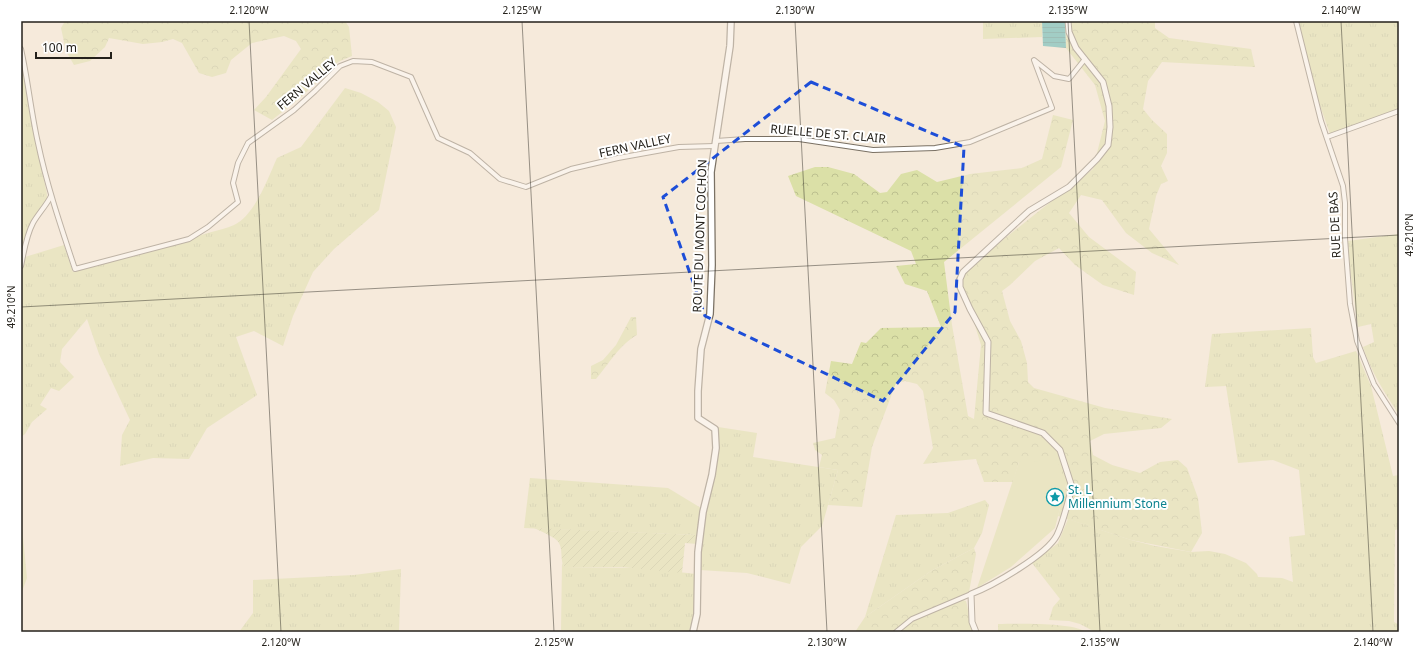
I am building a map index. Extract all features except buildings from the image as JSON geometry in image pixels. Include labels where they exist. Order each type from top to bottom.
[{"type":"main road","name":"ROUTE DU MONT COCHON","points":[[693,632],[697,614],[698,552],[703,512],[712,475],[716,448],[715,429],[698,418],[697,414],[702,349],[710,314],[712,265],[711,179],[730,46],[731,21]]},
{"type":"street","points":[[896,632],[912,619],[985,588],[1013,573],[1051,545],[1057,535],[1071,491],[1071,484],[1060,450],[1043,433],[986,413],[988,342],[960,287],[960,279],[963,272],[1029,212],[1069,188],[1097,159],[1108,145],[1110,128],[1109,106],[1103,82],[1076,48],[1069,32],[1068,21]]},
{"type":"street","name":"RUE DE BAS","points":[[1296,21],[1321,121],[1343,186],[1349,290],[1357,341],[1374,384],[1399,423]]},
{"type":"street","points":[[21,49],[28,79],[38,142],[51,196],[47,205],[33,223],[25,246],[21,266]]},
{"type":"street","name":"RUELLE DE ST. CLAIR","points":[[715,144],[745,139],[799,139],[873,150],[935,148],[970,142],[1052,108],[1034,60],[1054,76],[1069,79],[1085,59]]},
{"type":"street","name":"FERN VALLEY","points":[[51,196],[74,269],[190,239],[208,227],[238,202],[233,183],[238,163],[248,143],[294,110],[315,92],[340,66],[353,61],[372,62],[411,77],[438,138],[470,153],[500,178],[526,187],[571,169],[618,158],[679,147],[715,144]]},
{"type":"street","points":[[1327,137],[1399,111]]},
{"type":"street","points":[[971,594],[972,622],[976,632]]},
{"type":"highlighted area","points":[[811,82],[964,147],[955,312],[883,401],[705,316],[663,197]]},
{"type":"green space","points":[[65,21],[345,21],[349,27],[352,56],[338,62],[299,99],[272,120],[254,110],[266,97],[301,49],[296,41],[284,36],[252,43],[231,60],[226,73],[212,77],[199,73],[182,43],[173,39],[143,44],[109,38],[105,47],[90,61],[74,65],[66,51],[61,28]]},
{"type":"green space","points":[[983,21],[1042,21],[1042,37],[983,39]]},
{"type":"green space","points":[[1065,21],[1155,21],[1155,28],[1169,38],[1251,49],[1255,67],[1162,62],[1148,81],[1143,109],[1167,134],[1167,153],[1161,166],[1168,181],[1161,184],[1156,196],[1149,229],[1179,265],[1152,253],[1126,233],[1102,200],[1081,195],[1069,213],[1089,237],[1136,272],[1134,295],[1103,285],[1075,265],[1059,248],[1035,261],[1002,291],[1010,321],[1021,341],[1027,363],[1028,382],[1034,388],[1105,408],[1172,419],[1161,428],[1104,434],[1090,441],[1093,455],[1112,465],[1140,473],[1160,462],[1178,460],[1187,468],[1198,498],[1202,533],[1191,552],[1131,540],[1058,516],[1066,484],[1019,462],[1013,482],[984,482],[976,459],[923,464],[933,448],[923,391],[917,384],[905,381],[896,383],[872,447],[862,507],[828,505],[838,470],[819,467],[822,455],[815,450],[813,443],[835,438],[840,410],[834,400],[825,393],[831,361],[852,364],[861,342],[866,343],[881,328],[941,327],[927,291],[905,284],[896,266],[916,264],[911,251],[796,196],[788,176],[815,167],[828,167],[854,174],[880,193],[887,192],[901,174],[917,170],[937,182],[970,174],[1022,168],[1042,159],[1053,115],[1073,120],[1061,167],[944,262],[952,325],[968,416],[974,419],[981,345],[970,309],[960,287],[963,272],[1093,169],[1105,121],[1095,85],[1066,48]]},
{"type":"green space","points":[[1299,21],[1399,21],[1399,109],[1330,134],[1313,89]]},
{"type":"green space","points":[[21,65],[47,199],[30,224],[21,253]]},
{"type":"green space","points":[[345,88],[361,93],[378,102],[389,111],[396,127],[379,210],[334,249],[313,272],[293,316],[283,346],[254,331],[236,337],[257,395],[207,428],[189,459],[153,458],[120,466],[122,435],[130,420],[99,354],[87,319],[62,349],[60,362],[74,377],[59,391],[51,388],[40,405],[47,409],[32,422],[25,434],[21,437],[21,276],[25,257],[64,245],[73,272],[190,241],[206,233],[234,225],[242,220],[254,205],[277,158],[301,147]]},
{"type":"green space","points":[[1399,234],[1399,415],[1374,374],[1363,347],[1374,342],[1371,324],[1358,327],[1349,262],[1348,241]]},
{"type":"green space","points":[[631,317],[636,317],[637,335],[620,349],[596,379],[591,379],[591,366],[603,360],[616,345]]},
{"type":"green space","points":[[1311,328],[1313,357],[1316,363],[1356,351],[1371,386],[1393,476],[1399,475],[1399,529],[1395,530],[1394,622],[1399,625],[1399,632],[1095,632],[1080,624],[1069,621],[1049,620],[1053,607],[1060,599],[1032,563],[1058,543],[1068,519],[1131,540],[1155,546],[1191,552],[1209,551],[1225,554],[1246,563],[1258,577],[1282,578],[1293,582],[1289,537],[1305,535],[1299,470],[1273,460],[1238,463],[1226,386],[1205,387],[1212,334]]},
{"type":"green space","points":[[718,427],[757,433],[753,457],[838,470],[822,526],[801,547],[790,584],[747,573],[700,570],[701,546],[707,507],[719,452]]},
{"type":"green space","points":[[1057,460],[1066,484],[1055,528],[1011,567],[977,588],[1019,462]]},
{"type":"green space","points":[[530,478],[668,488],[701,508],[697,535],[524,528]]},
{"type":"green space","points":[[985,500],[989,505],[982,533],[974,548],[931,571],[865,617],[896,515],[948,513]]},
{"type":"green space","points":[[21,517],[27,578],[21,594]]},
{"type":"green space","points":[[534,528],[697,535],[697,544],[685,543],[682,573],[622,567],[564,567],[559,543],[551,536]]},
{"type":"green space","points":[[974,548],[976,554],[969,592],[911,618],[894,632],[855,632],[865,617],[931,571]]},
{"type":"green space","points":[[562,563],[564,567],[643,568],[696,574],[695,609],[689,632],[610,632],[561,630]]},
{"type":"green space","points":[[401,569],[399,632],[239,632],[253,613],[253,580],[354,575]]},
{"type":"green space","points":[[963,600],[966,601],[973,632],[899,632],[913,621]]},
{"type":"green space","points":[[998,624],[1056,625],[1086,632],[998,632]]},
{"type":"water","points":[[1042,21],[1065,21],[1066,48],[1043,46]]},
{"type":"place","name":"St. L Millennium Stone","points":[[1055,497]]}]
